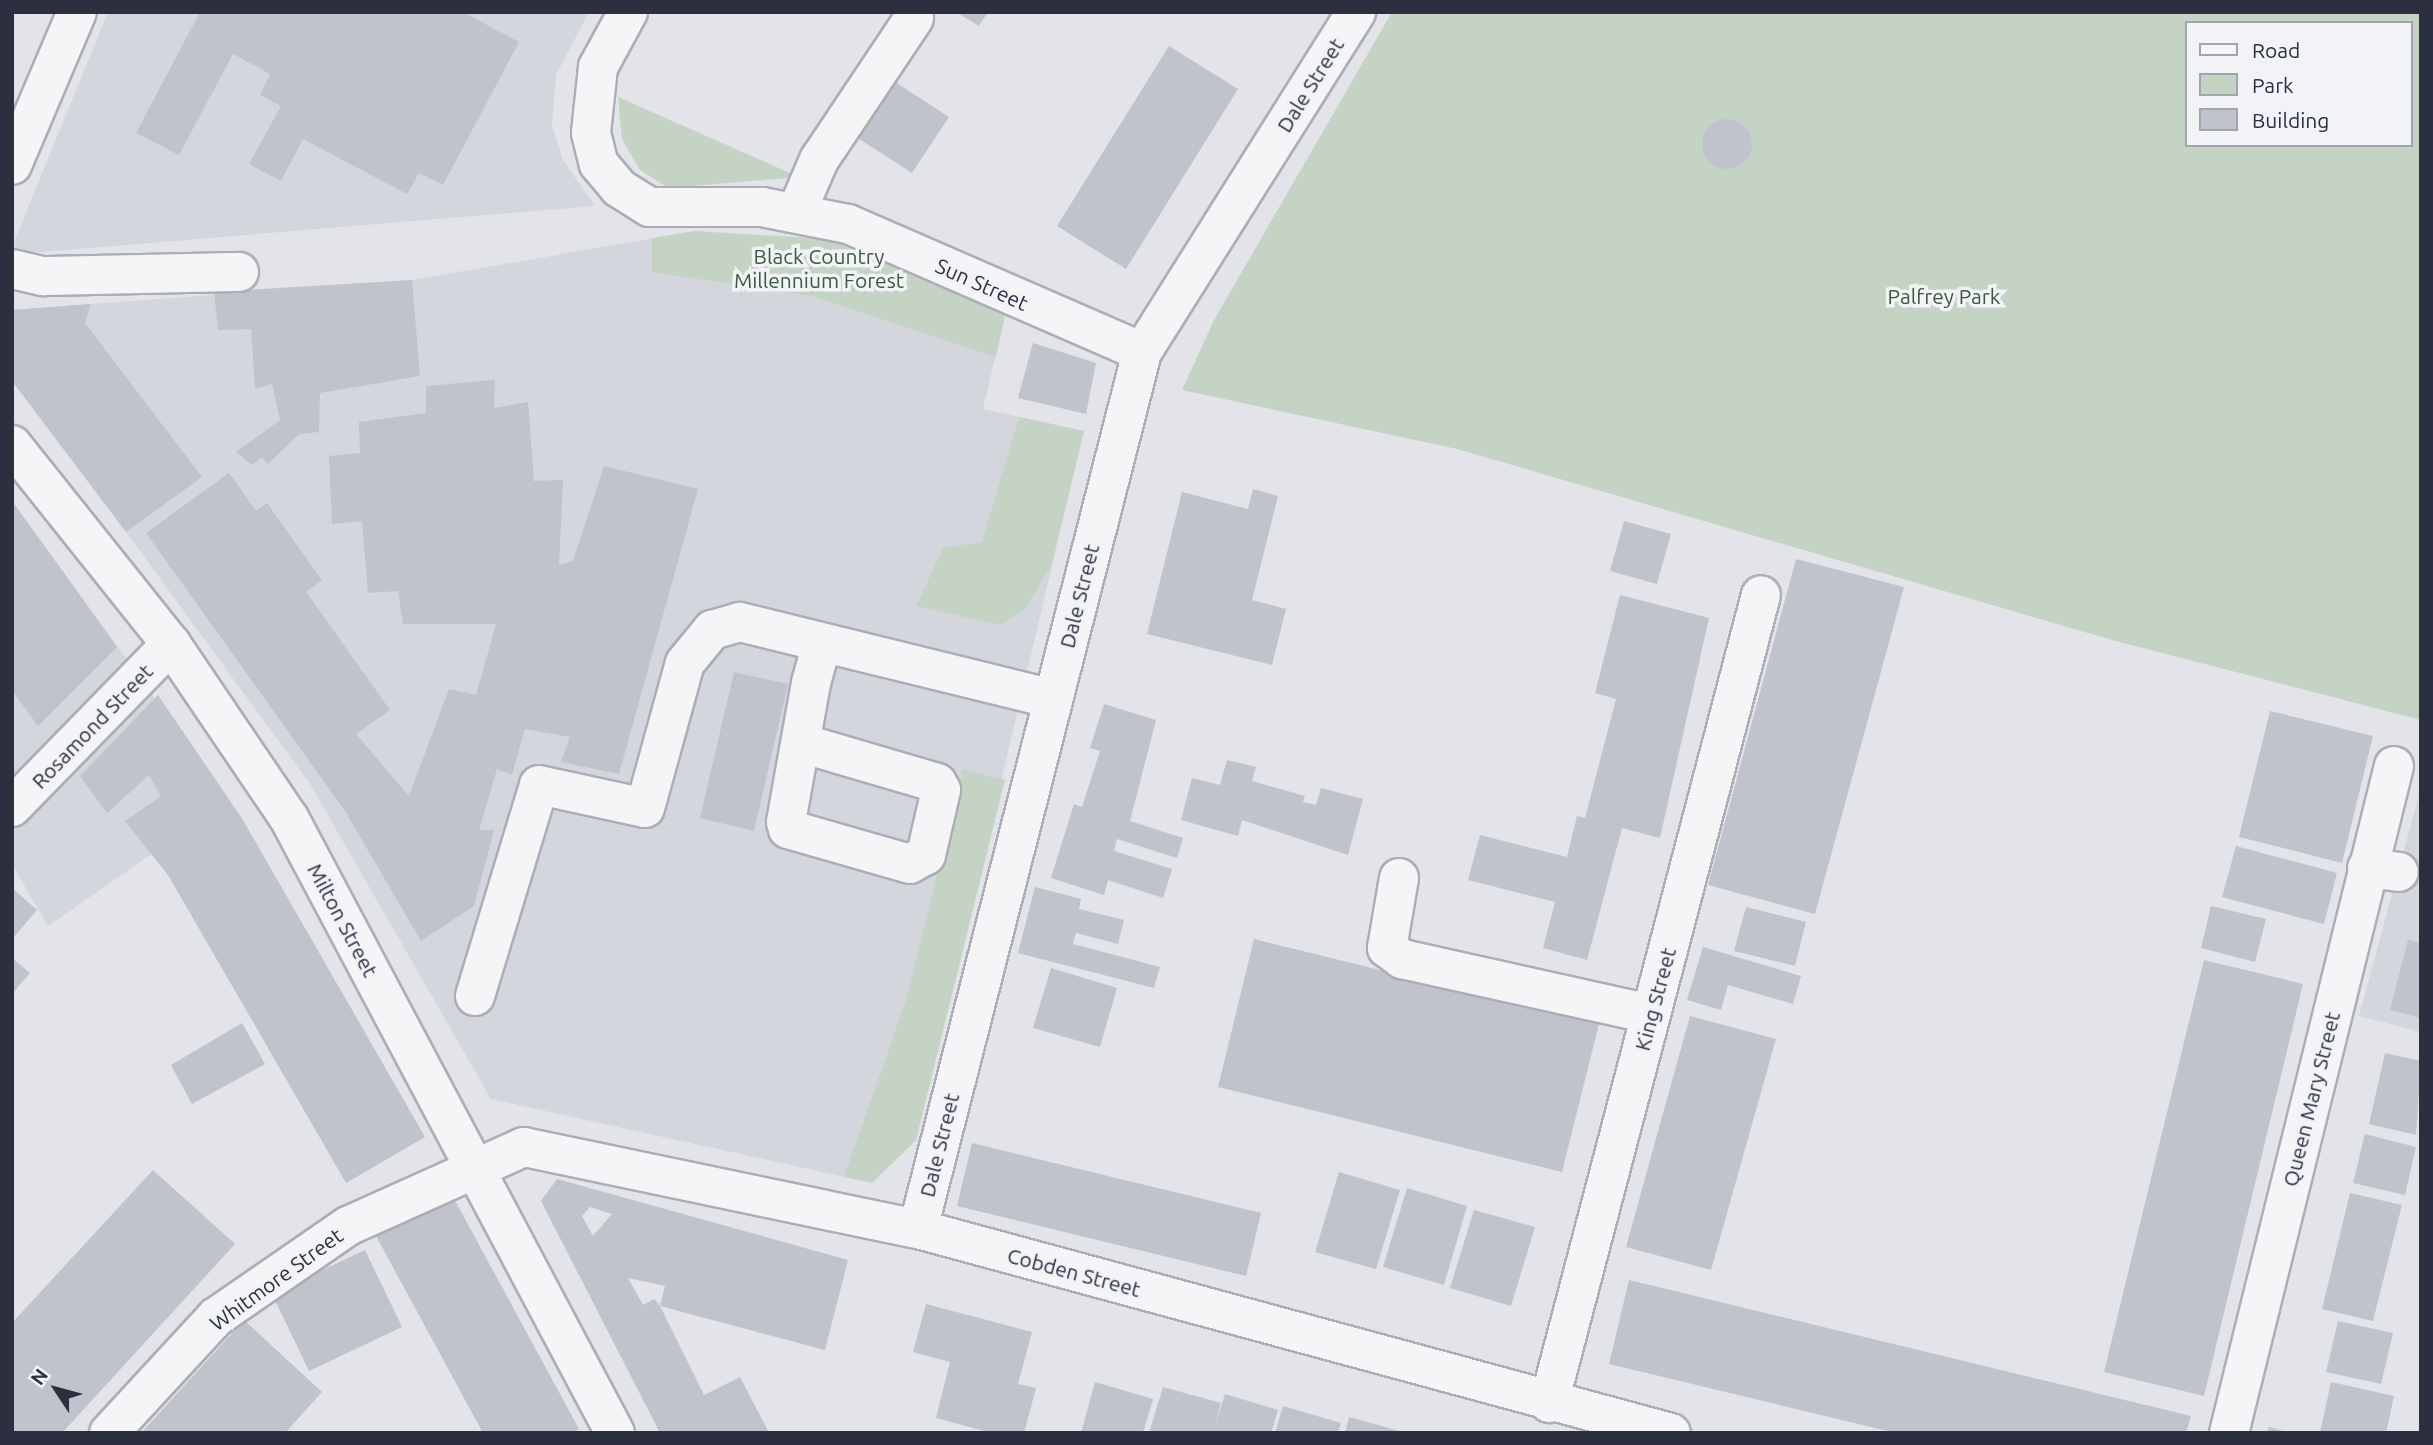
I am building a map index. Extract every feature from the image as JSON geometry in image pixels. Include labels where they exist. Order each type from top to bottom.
[{"type":"street","points":[[12,165],[77,12]]},
{"type":"street","name":"Sun Street","points":[[628,12],[598,67],[591,132],[599,164],[619,188],[650,207],[797,211],[848,223],[1142,352]]},
{"type":"street","name":"Dale Street","points":[[918,1229],[1142,352],[1356,12]]},
{"type":"street","points":[[797,211],[819,160],[914,19]]},
{"type":"street","points":[[12,269],[43,276],[239,272]]},
{"type":"street","name":"Milton Street","points":[[12,445],[172,644],[289,818],[615,1433]]},
{"type":"street","name":"King Street","points":[[1549,1403],[1761,595]]},
{"type":"street","points":[[475,996],[539,785],[645,808],[685,663],[701,636],[740,622],[1053,699]]},
{"type":"street","points":[[801,743],[822,643]]},
{"type":"street","name":"Rosamond Street","points":[[12,807],[172,644]]},
{"type":"street","name":"Queen Mary Street","points":[[2229,1433],[2383,870],[2393,766]]},
{"type":"street","points":[[1398,878],[1387,948],[1402,958],[1651,1014]]},
{"type":"street","name":"Cobden Street","points":[[474,1166],[524,1147],[918,1229],[1549,1403],[1671,1433]]},
{"type":"street","name":"Whitmore Street","points":[[109,1433],[216,1317],[348,1226],[474,1166]]},
{"type":"shaded area","points":[[108,12],[589,12],[556,75],[552,125],[563,160],[595,206],[17,254],[14,242]]},
{"type":"shaded area","points":[[695,231],[1005,315],[983,409],[1084,431],[916,1140],[872,1183],[491,1099],[310,784],[97,492],[12,310],[412,280]]},
{"type":"shaded area","points":[[12,501],[229,800],[48,926],[12,864]]},
{"type":"shaded area","points":[[2421,787],[2421,1032],[2359,1016]]},
{"type":"green space","name":"Palfrey Park","points":[[1392,12],[2421,12],[2421,720],[2112,640],[1457,449],[1182,390],[1214,320]]},
{"type":"green space","points":[[618,97],[799,177],[668,188],[640,170],[622,139]]},
{"type":"green space","name":"Black Country Millennium Forest","points":[[695,231],[827,239],[1005,315],[996,357],[811,296],[652,272],[652,238]]},
{"type":"green space","points":[[1019,417],[1084,431],[1051,566],[1025,610],[999,625],[916,606],[943,548],[982,542]]},
{"type":"green space","points":[[963,769],[1005,780],[916,1140],[872,1183],[844,1177],[906,1000]]},
{"type":"building","points":[[200,12],[463,12],[519,42],[443,185],[419,173],[407,194],[303,139],[281,181],[249,164],[281,106],[260,95],[270,74],[233,54],[179,155],[136,133]]},
{"type":"building","points":[[956,12],[988,12],[979,26]]},
{"type":"building","points":[[1169,46],[1238,89],[1126,269],[1057,226]]},
{"type":"building","points":[[883,74],[949,117],[912,173],[847,131]]},
{"type":"building","points":[[1727,119],[1744,127],[1752,144],[1744,161],[1727,169],[1710,161],[1702,144],[1710,127]]},
{"type":"building","points":[[412,280],[420,376],[320,393],[319,432],[299,434],[268,464],[262,457],[252,465],[236,452],[280,420],[272,384],[255,389],[251,329],[218,330],[214,292]]},
{"type":"building","points":[[91,304],[85,323],[202,477],[126,532],[12,381],[12,310]]},
{"type":"building","points":[[1033,343],[1096,363],[1086,414],[1018,398]]},
{"type":"building","points":[[495,380],[494,408],[528,402],[534,481],[563,480],[559,565],[573,561],[604,466],[698,489],[619,774],[561,762],[570,737],[525,729],[512,775],[497,769],[479,830],[494,830],[474,906],[421,941],[345,811],[146,533],[229,473],[256,511],[267,503],[322,580],[306,592],[390,710],[356,734],[409,796],[449,689],[476,695],[496,624],[403,624],[398,591],[368,593],[362,521],[332,524],[329,456],[360,453],[359,422],[426,413],[426,386]]},
{"type":"building","points":[[1253,489],[1278,496],[1252,600],[1286,609],[1272,665],[1147,634],[1182,492],[1248,509]]},
{"type":"building","points":[[12,501],[117,647],[38,726],[12,690]]},
{"type":"building","points":[[1624,521],[1671,534],[1657,584],[1610,571]]},
{"type":"building","points":[[1796,559],[1904,587],[1815,914],[1708,885]]},
{"type":"building","points":[[1620,595],[1709,618],[1660,838],[1622,828],[1587,960],[1543,948],[1555,902],[1468,880],[1480,835],[1567,857],[1577,816],[1585,818],[1616,699],[1595,693]]},
{"type":"building","points":[[734,672],[788,684],[754,831],[700,818]]},
{"type":"building","points":[[158,695],[243,820],[425,1137],[346,1183],[168,875],[125,821],[161,796],[149,775],[107,813],[80,776]]},
{"type":"building","points":[[1104,704],[1156,720],[1130,821],[1183,838],[1177,858],[1117,839],[1114,851],[1172,869],[1163,898],[1108,880],[1104,895],[1051,878],[1074,804],[1082,807],[1100,751],[1090,748]]},
{"type":"building","points":[[2270,711],[2373,736],[2342,863],[2239,837]]},
{"type":"building","points":[[1227,760],[1256,767],[1252,781],[1305,796],[1303,802],[1316,805],[1321,788],[1363,799],[1348,855],[1242,820],[1238,836],[1181,820],[1192,778],[1220,785]]},
{"type":"building","points":[[2236,846],[2337,873],[2324,924],[2222,897]]},
{"type":"building","points":[[1035,887],[1081,899],[1079,909],[1124,920],[1118,944],[1076,933],[1073,944],[1160,967],[1154,988],[1018,953]]},
{"type":"building","points":[[12,888],[37,910],[12,939]]},
{"type":"building","points":[[2211,906],[2266,919],[2255,962],[2201,948]]},
{"type":"building","points":[[1746,907],[1806,922],[1795,966],[1734,951]]},
{"type":"building","points":[[1254,939],[1599,1024],[1562,1172],[1218,1087]]},
{"type":"building","points":[[2408,940],[2421,943],[2421,1018],[2390,1010]]},
{"type":"building","points":[[1703,947],[1801,976],[1793,1004],[1728,985],[1721,1010],[1687,1000]]},
{"type":"building","points":[[12,958],[30,973],[12,994]]},
{"type":"building","points":[[2204,960],[2303,984],[2204,1396],[2104,1372]]},
{"type":"building","points":[[1051,968],[1117,988],[1100,1047],[1033,1028]]},
{"type":"building","points":[[1690,1016],[1776,1039],[1711,1270],[1626,1247]]},
{"type":"building","points":[[242,1023],[265,1064],[192,1104],[171,1065]]},
{"type":"building","points":[[2385,1053],[2421,1061],[2416,1135],[2369,1124]]},
{"type":"building","points":[[2365,1134],[2416,1147],[2405,1195],[2353,1183]]},
{"type":"building","points":[[972,1143],[1261,1213],[1246,1276],[957,1206]]},
{"type":"building","points":[[153,1170],[235,1244],[62,1433],[12,1433],[12,1323]]},
{"type":"building","points":[[1339,1172],[1400,1190],[1376,1269],[1315,1252]]},
{"type":"building","points":[[557,1179],[848,1260],[825,1350],[660,1306],[704,1395],[740,1377],[769,1433],[660,1433],[541,1201]],"holes":[[[590,1207],[612,1214],[593,1236],[582,1216]],[[628,1278],[665,1286],[660,1306],[654,1299],[643,1305]]]},
{"type":"building","points":[[1407,1188],[1467,1206],[1444,1285],[1383,1267]]},
{"type":"building","points":[[2350,1193],[2402,1205],[2373,1321],[2322,1309]]},
{"type":"building","points":[[452,1195],[579,1429],[572,1433],[483,1433],[376,1236]]},
{"type":"building","points":[[1474,1210],[1535,1227],[1511,1306],[1450,1288]]},
{"type":"building","points":[[365,1250],[402,1327],[309,1371],[272,1294]]},
{"type":"building","points":[[1629,1280],[2191,1416],[2186,1433],[1896,1433],[1609,1364]]},
{"type":"building","points":[[926,1304],[1032,1332],[1018,1384],[1036,1388],[1024,1433],[992,1433],[936,1418],[950,1362],[913,1352]]},
{"type":"building","points":[[244,1320],[322,1392],[285,1433],[141,1433]]},
{"type":"building","points":[[2338,1321],[2393,1333],[2381,1384],[2326,1372]]},
{"type":"building","points":[[1095,1382],[1153,1399],[1143,1433],[1081,1433]]},
{"type":"building","points":[[2331,1382],[2394,1396],[2386,1433],[2320,1433]]},
{"type":"building","points":[[1163,1387],[1221,1403],[1215,1427],[1225,1394],[1278,1410],[1271,1433],[1149,1433]]},
{"type":"building","points":[[1283,1406],[1341,1423],[1338,1433],[1275,1433]]},
{"type":"building","points":[[1349,1417],[1403,1432],[1403,1433],[1345,1433]]},
{"type":"building","points":[[2269,1427],[2287,1432],[2287,1433],[2267,1433]]}]
